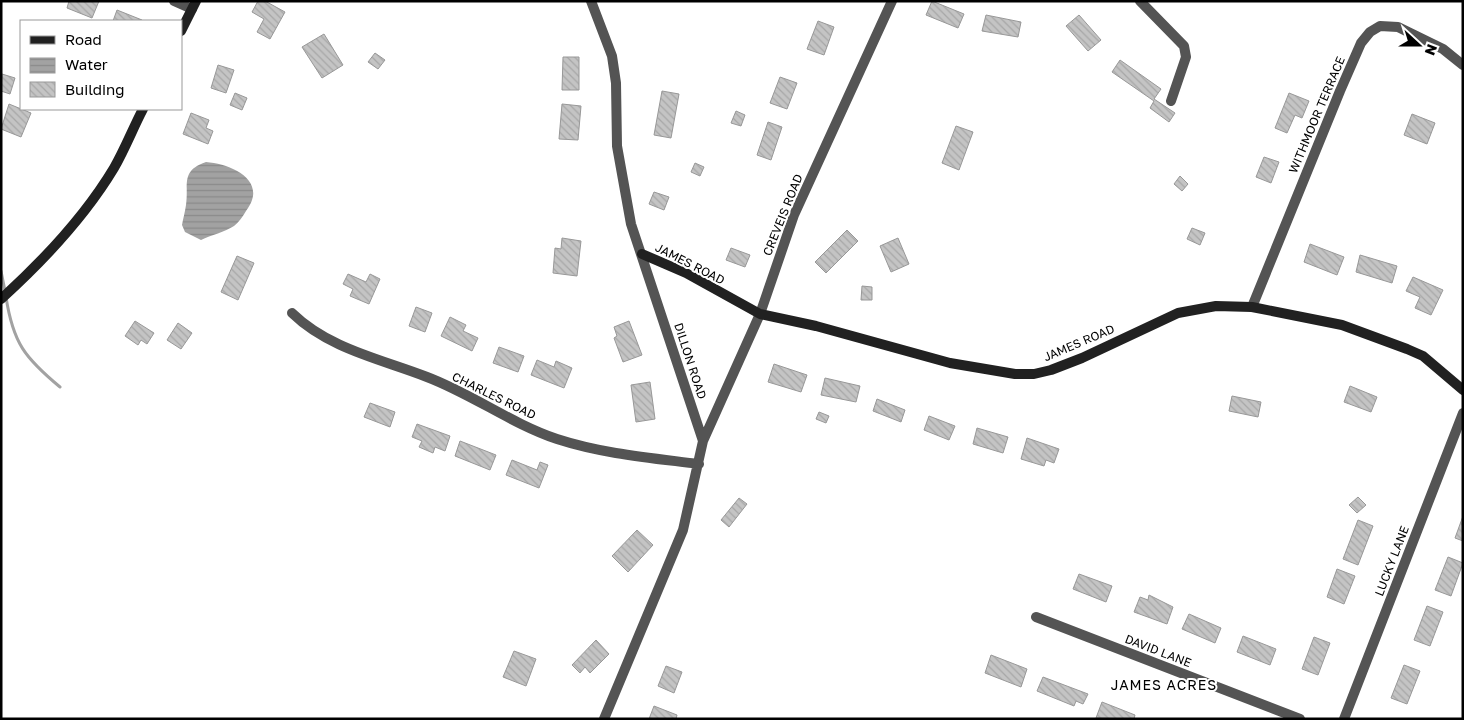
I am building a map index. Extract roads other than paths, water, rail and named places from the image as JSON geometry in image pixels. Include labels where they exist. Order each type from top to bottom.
[{"type":"street","points":[[174,1],[194,5],[182,29]]},
{"type":"street","name":"DILLON ROAD","points":[[592,1],[612,56],[616,83],[617,146],[631,224],[703,441],[683,530],[604,719]]},
{"type":"street","name":"CREVEIS ROAD","points":[[703,441],[760,314],[794,215],[892,1]]},
{"type":"street","points":[[1140,1],[1184,46],[1186,57],[1171,101]]},
{"type":"street","name":"WITHMOOR TERRACE","points":[[1252,307],[1340,91],[1361,44],[1370,32],[1380,26],[1398,27],[1443,49],[1463,65]]},
{"type":"street","points":[[1,299],[54,248],[85,210],[114,167],[142,110]]},
{"type":"street","name":"JAMES ROAD","points":[[642,254],[686,273],[760,314],[816,326],[950,363],[1015,374],[1034,374],[1082,358],[1178,313],[1216,306],[1252,307],[1342,324],[1407,349],[1423,356],[1463,390]]},
{"type":"street","name":"CHARLES ROAD","points":[[292,313],[306,327],[323,338],[429,378],[556,439],[625,454],[699,464]]},
{"type":"street","name":"LUCKY LANE","points":[[1344,719],[1463,413]]},
{"type":"street","name":"DAVID LANE","points":[[1036,617],[1300,719]]},
{"type":"water","points":[[206,162],[216,163],[236,170],[250,183],[253,191],[252,200],[244,215],[234,226],[201,240],[185,232],[182,225],[186,205],[187,179],[192,170]]},
{"type":"waterway","points":[[1,271],[5,291]]},
{"type":"waterway","points":[[6,297],[12,326],[22,348],[29,358],[60,387]]},
{"type":"district","name":"JAMES ACRES","points":[[1164,685]]}]
